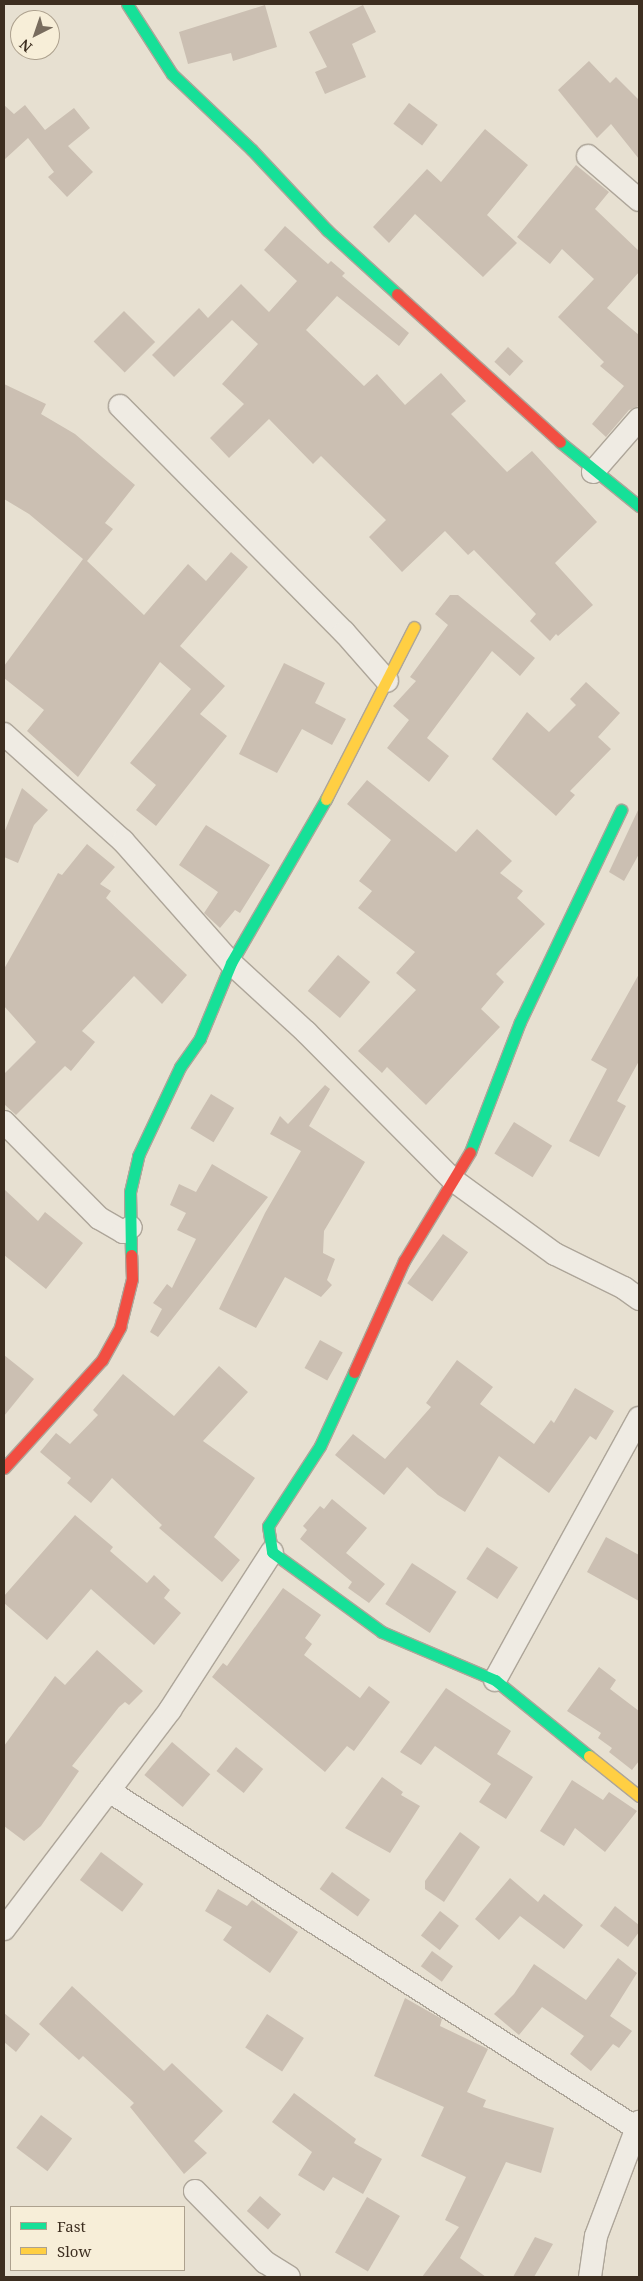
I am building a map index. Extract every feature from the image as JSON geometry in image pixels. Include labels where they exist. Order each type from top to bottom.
[{"type":"street","points":[[126,4],[172,74],[252,150],[327,230],[593,472],[639,506]]},
{"type":"street","points":[[588,156],[639,200]]},
{"type":"street","points":[[120,406],[344,632],[387,682]]},
{"type":"street","points":[[593,472],[639,419]]},
{"type":"street","points":[[4,1468],[102,1360],[120,1327],[132,1279],[130,1192],[138,1156],[180,1068],[200,1038],[231,963],[348,762],[414,627]]},
{"type":"street","points":[[4,734],[123,841],[231,963],[306,1032],[453,1180],[555,1254],[624,1288],[639,1299]]},
{"type":"street","points":[[4,1929],[170,1710],[272,1552],[268,1526],[320,1446],[404,1261],[475,1145],[520,1022],[621,810]]},
{"type":"street","points":[[4,1122],[99,1218],[123,1232],[130,1227]]},
{"type":"street","points":[[495,1680],[639,1418]]},
{"type":"street","points":[[272,1552],[382,1632],[495,1680],[639,1796]]},
{"type":"street","points":[[109,1791],[638,2125],[596,2236],[590,2277]]},
{"type":"street","points":[[195,2191],[265,2262],[289,2277]]},
{"type":"building","points":[[265,5],[277,47],[233,61],[231,53],[188,64],[179,32]]},
{"type":"building","points":[[363,5],[376,32],[352,44],[366,77],[325,94],[315,72],[327,67],[309,32]]},
{"type":"building","points":[[589,61],[610,83],[616,77],[639,100],[639,159],[611,124],[597,138],[558,90]]},
{"type":"building","points":[[409,103],[438,125],[422,145],[393,124]]},
{"type":"building","points":[[4,105],[14,114],[25,105],[45,130],[74,108],[90,128],[68,146],[93,172],[67,197],[48,177],[54,172],[28,138],[4,160]]},
{"type":"building","points":[[485,129],[528,165],[487,215],[517,243],[483,277],[415,214],[389,243],[373,227],[427,169],[441,182]]},
{"type":"building","points":[[576,165],[609,192],[595,209],[639,251],[639,272],[607,308],[639,335],[639,406],[629,410],[606,437],[592,424],[624,386],[600,366],[604,362],[558,317],[594,279],[562,249],[550,264],[517,237]]},
{"type":"building","points":[[285,226],[328,264],[331,261],[345,273],[342,276],[409,333],[399,346],[337,296],[306,330],[364,386],[377,374],[405,405],[441,373],[466,401],[451,414],[507,472],[532,451],[597,522],[555,563],[593,605],[558,636],[556,634],[550,641],[530,621],[536,614],[474,550],[468,555],[445,531],[402,572],[369,537],[386,520],[321,456],[313,464],[269,419],[229,458],[210,438],[244,404],[222,384],[258,344],[232,320],[174,377],[152,355],[199,308],[208,318],[241,284],[269,312],[297,281],[264,250]]},
{"type":"building","points":[[124,311],[155,342],[125,373],[94,341]]},
{"type":"building","points":[[508,347],[523,361],[510,376],[494,362]]},
{"type":"building","points":[[4,384],[46,404],[41,414],[75,434],[135,485],[105,523],[113,529],[87,561],[144,615],[188,564],[206,581],[231,552],[248,567],[180,646],[225,686],[200,714],[227,736],[156,826],[136,810],[156,785],[130,763],[191,689],[160,662],[78,777],[27,731],[44,710],[4,678],[4,666],[83,559],[29,514],[4,499]]},
{"type":"building","points":[[450,595],[458,595],[535,658],[520,676],[492,651],[427,738],[449,756],[429,782],[387,748],[409,720],[393,706],[416,681],[410,677],[448,625],[435,614]]},
{"type":"building","points":[[284,663],[325,683],[315,703],[346,719],[332,745],[302,729],[277,773],[239,754]]},
{"type":"building","points":[[586,682],[620,713],[598,737],[611,749],[570,791],[575,795],[556,816],[492,759],[527,712],[549,732],[576,705],[570,699]]},
{"type":"building","points":[[367,780],[456,852],[477,829],[512,861],[500,873],[523,891],[517,898],[545,924],[496,974],[504,982],[481,1009],[500,1027],[426,1105],[387,1067],[382,1073],[358,1051],[416,990],[396,973],[415,952],[358,908],[372,891],[359,881],[391,840],[347,804]]},
{"type":"building","points":[[22,788],[48,810],[34,825],[18,863],[4,857],[4,833]]},
{"type":"building","points":[[639,808],[639,854],[624,881],[609,872]]},
{"type":"building","points":[[206,825],[270,865],[240,913],[235,910],[220,928],[204,913],[218,892],[179,865]]},
{"type":"building","points":[[87,844],[115,867],[100,884],[111,891],[106,898],[187,975],[162,1004],[134,976],[82,1031],[95,1042],[71,1071],[65,1066],[16,1115],[4,1104],[4,1074],[36,1042],[4,1006],[4,969],[58,873],[62,875]]},
{"type":"building","points":[[338,955],[370,982],[340,1018],[308,991]]},
{"type":"building","points":[[639,974],[639,1061],[617,1101],[626,1106],[599,1157],[569,1141],[607,1069],[591,1060]]},
{"type":"building","points":[[325,1085],[330,1089],[309,1126],[365,1162],[324,1231],[323,1253],[335,1259],[327,1280],[332,1285],[321,1297],[285,1277],[256,1328],[219,1309],[265,1213],[301,1151],[270,1134],[280,1116],[288,1124]]},
{"type":"building","points":[[211,1094],[234,1108],[214,1142],[190,1128]]},
{"type":"building","points":[[514,1122],[552,1146],[533,1177],[494,1153]]},
{"type":"building","points":[[212,1164],[268,1197],[158,1337],[150,1332],[162,1309],[153,1303],[167,1284],[172,1288],[196,1239],[177,1230],[186,1213],[170,1205],[179,1184],[196,1192]]},
{"type":"building","points":[[4,1189],[38,1221],[45,1212],[83,1243],[46,1289],[4,1255]]},
{"type":"building","points":[[443,1234],[468,1252],[432,1302],[407,1283]]},
{"type":"building","points":[[320,1340],[343,1353],[327,1381],[304,1368]]},
{"type":"building","points":[[4,1355],[34,1379],[4,1416]]},
{"type":"building","points":[[457,1360],[493,1387],[480,1404],[534,1444],[551,1420],[554,1423],[575,1388],[614,1411],[596,1440],[590,1436],[549,1493],[499,1456],[465,1512],[438,1495],[407,1467],[384,1495],[335,1455],[353,1434],[385,1459],[431,1407],[426,1403]]},
{"type":"building","points":[[219,1366],[248,1392],[203,1441],[255,1478],[214,1537],[240,1560],[222,1582],[159,1528],[162,1525],[112,1478],[91,1503],[67,1483],[71,1478],[40,1452],[56,1433],[70,1444],[98,1415],[93,1410],[123,1374],[174,1416]]},
{"type":"building","points":[[332,1499],[367,1528],[346,1553],[385,1584],[369,1603],[348,1588],[352,1582],[300,1539],[307,1530],[303,1526],[320,1506],[324,1509]]},
{"type":"building","points":[[75,1515],[113,1547],[110,1551],[147,1583],[154,1575],[170,1590],[164,1598],[181,1613],[154,1645],[91,1589],[47,1640],[4,1603],[4,1596]]},
{"type":"building","points":[[606,1537],[639,1555],[639,1601],[587,1572]]},
{"type":"building","points":[[487,1547],[518,1567],[497,1599],[466,1579]]},
{"type":"building","points":[[412,1563],[456,1592],[430,1633],[385,1604]]},
{"type":"building","points":[[283,1588],[321,1615],[305,1638],[312,1644],[304,1655],[360,1698],[369,1686],[390,1702],[354,1751],[347,1746],[325,1772],[212,1677],[223,1663],[227,1666]]},
{"type":"building","points":[[97,1650],[143,1691],[129,1705],[125,1702],[119,1707],[72,1766],[79,1771],[41,1826],[24,1841],[4,1826],[4,1746],[55,1676],[65,1685]]},
{"type":"building","points":[[599,1667],[616,1680],[610,1689],[639,1711],[639,1761],[632,1770],[609,1752],[612,1748],[598,1738],[601,1733],[567,1711]]},
{"type":"building","points":[[446,1688],[511,1731],[497,1754],[533,1777],[506,1819],[479,1802],[491,1784],[435,1746],[421,1765],[400,1752]]},
{"type":"building","points":[[172,1742],[210,1774],[183,1807],[144,1775]]},
{"type":"building","points":[[236,1747],[263,1769],[244,1793],[216,1771]]},
{"type":"building","points":[[382,1777],[403,1792],[401,1795],[420,1806],[390,1853],[345,1828]]},
{"type":"building","points":[[572,1780],[603,1800],[609,1792],[637,1811],[605,1852],[575,1828],[564,1846],[540,1831]]},
{"type":"building","points":[[460,1832],[480,1847],[444,1902],[425,1889],[425,1881]]},
{"type":"building","points":[[101,1852],[143,1884],[122,1912],[80,1880]]},
{"type":"building","points":[[332,1872],[370,1900],[358,1917],[320,1889]]},
{"type":"building","points":[[510,1878],[538,1902],[544,1894],[583,1925],[564,1949],[520,1916],[499,1940],[475,1919]]},
{"type":"building","points":[[218,1889],[247,1906],[252,1900],[298,1932],[270,1973],[223,1940],[232,1927],[205,1911]]},
{"type":"building","points":[[615,1906],[639,1925],[639,1932],[628,1947],[600,1926]]},
{"type":"building","points":[[440,1911],[459,1926],[440,1950],[421,1935]]},
{"type":"building","points":[[432,1951],[453,1966],[442,1982],[421,1966]]},
{"type":"building","points":[[618,1958],[637,1973],[610,2016],[632,2031],[619,2048],[613,2044],[591,2071],[570,2054],[584,2036],[542,2007],[519,2035],[494,2014],[514,1994],[534,1964],[586,2000]]},
{"type":"building","points":[[72,1986],[164,2071],[172,2063],[223,2111],[194,2141],[207,2153],[184,2174],[130,2107],[134,2103],[83,2056],[79,2060],[39,2024]]},
{"type":"building","points":[[405,1998],[442,2019],[440,2026],[488,2049],[467,2092],[486,2100],[483,2107],[554,2128],[541,2173],[506,2162],[460,2258],[486,2277],[422,2277],[459,2227],[445,2220],[466,2177],[421,2156],[444,2107],[374,2076]]},
{"type":"building","points":[[4,2013],[30,2034],[16,2052],[4,2042]]},
{"type":"building","points":[[267,2014],[304,2038],[282,2072],[245,2048]]},
{"type":"building","points":[[294,2093],[356,2139],[354,2143],[382,2159],[363,2194],[333,2177],[324,2191],[298,2175],[312,2152],[272,2122]]},
{"type":"building","points":[[41,2115],[72,2138],[47,2171],[16,2148]]},
{"type":"building","points":[[260,2196],[281,2214],[268,2229],[247,2211]]},
{"type":"building","points":[[367,2197],[400,2216],[368,2271],[335,2252]]},
{"type":"building","points":[[535,2237],[553,2244],[534,2277],[513,2277]]},
{"type":"traffic: fast","points":[[127,4],[172,74],[252,150],[327,230],[397,294]]},
{"type":"traffic: fast","points":[[560,442],[639,506]]},
{"type":"traffic: fast","points":[[131,1255],[130,1192],[138,1156],[180,1067],[200,1038],[231,963],[326,799]]},
{"type":"traffic: fast","points":[[470,1152],[520,1022],[621,810]]},
{"type":"traffic: fast","points":[[354,1372],[320,1446],[268,1526],[272,1552],[382,1632],[495,1680],[589,1756]]},
{"type":"traffic: slow","points":[[326,799],[414,627]]},
{"type":"traffic: slow","points":[[589,1756],[639,1796]]},
{"type":"traffic: jam","points":[[397,294],[560,442]]},
{"type":"traffic: jam","points":[[354,1372],[404,1261],[470,1152]]},
{"type":"traffic: jam","points":[[4,1468],[102,1360],[120,1327],[132,1279],[131,1255]]}]
